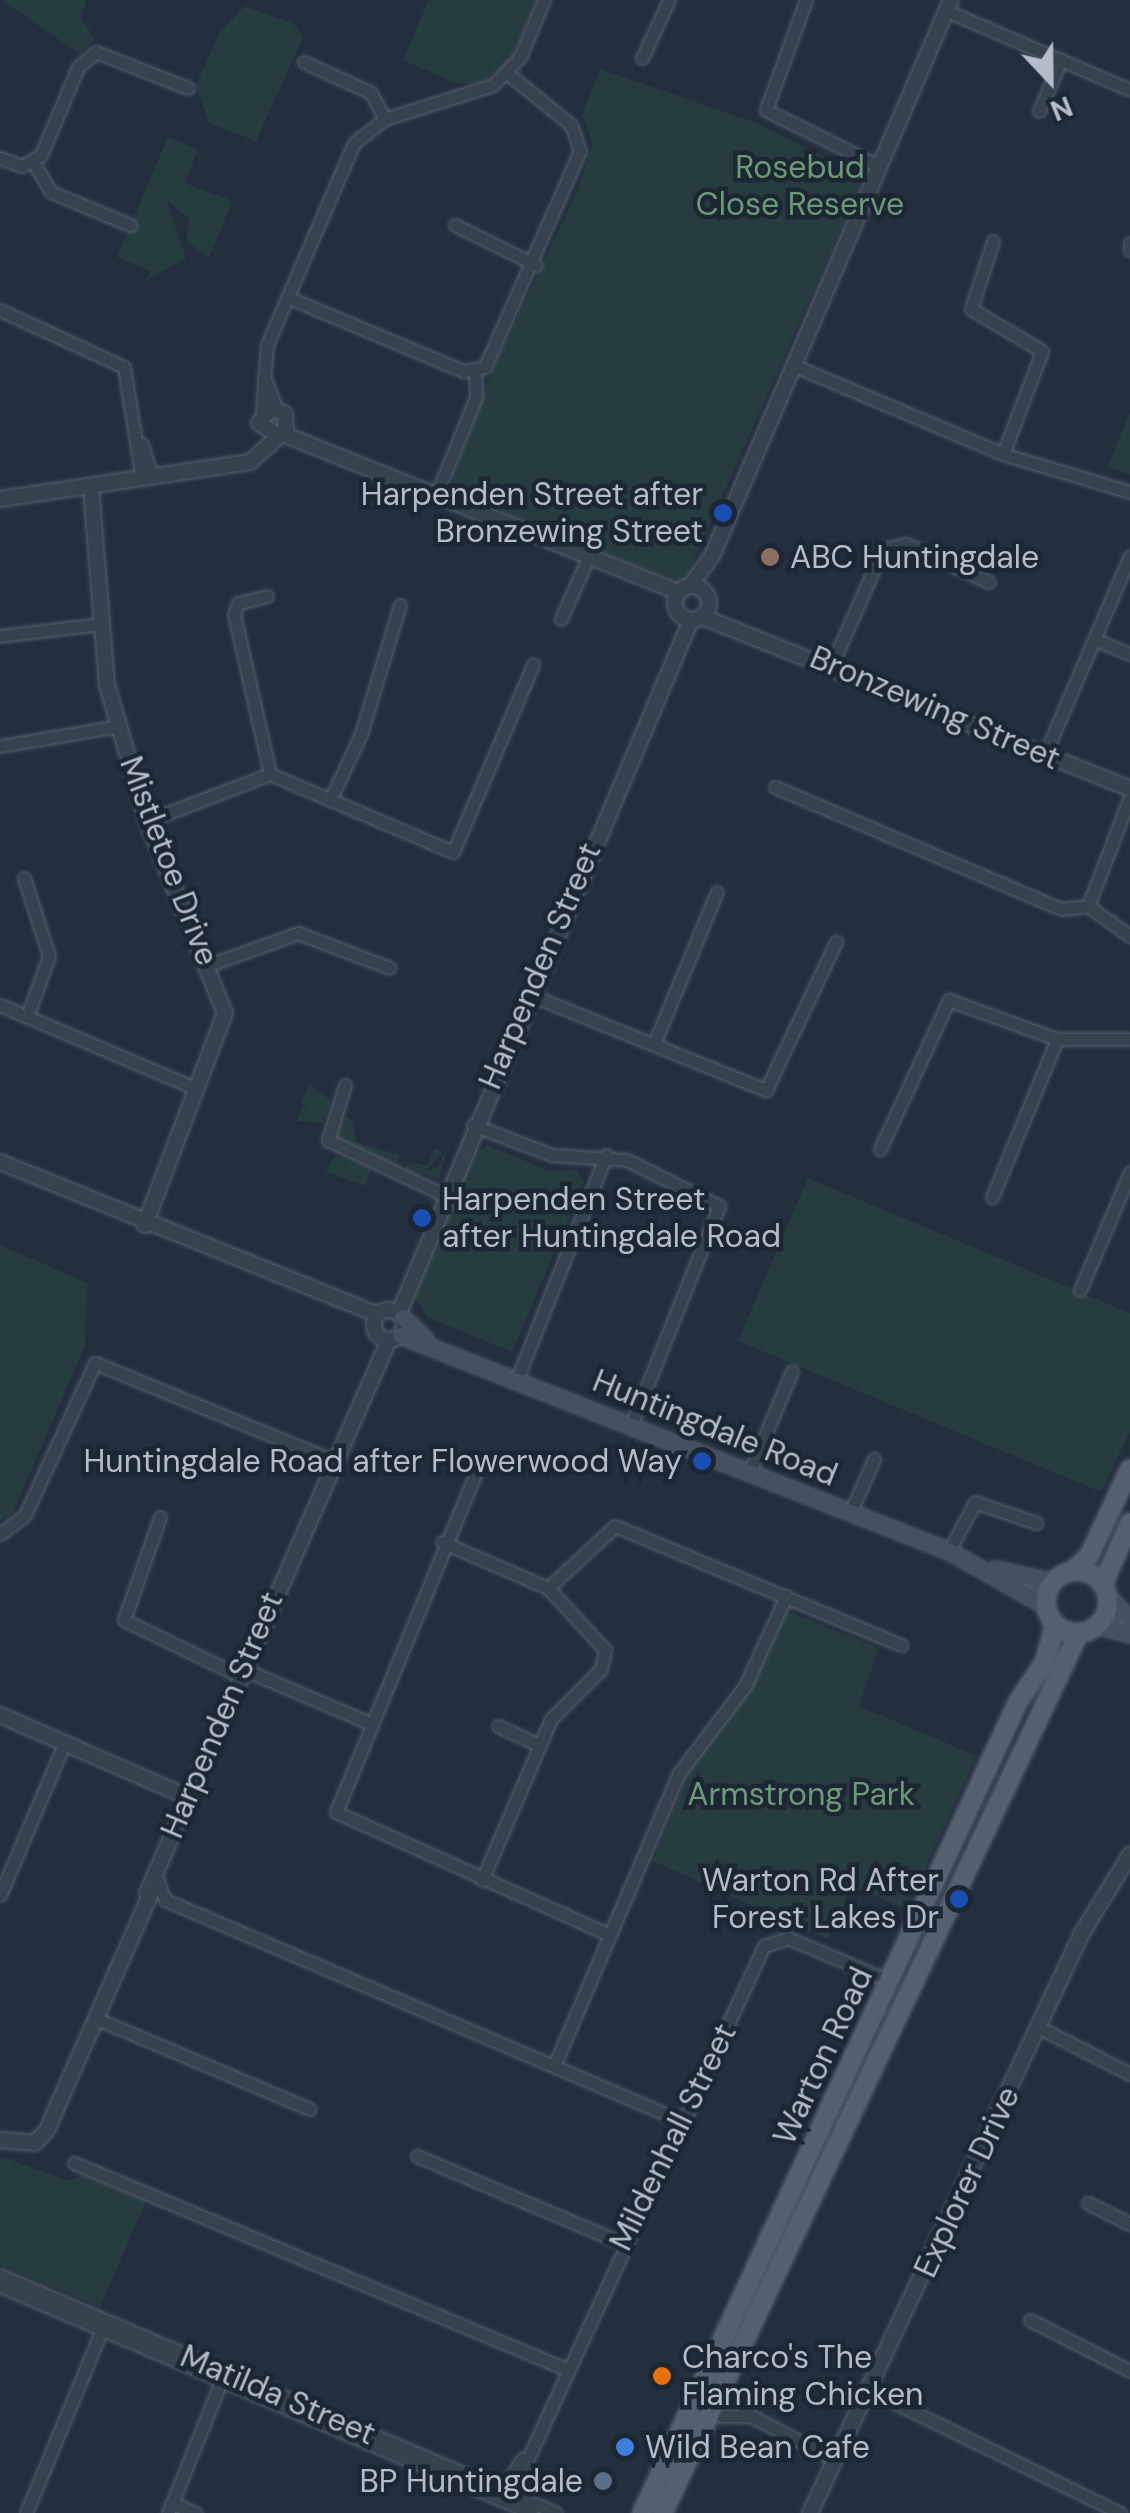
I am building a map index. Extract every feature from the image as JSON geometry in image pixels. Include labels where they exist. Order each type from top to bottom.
[{"type":"main road","name":"Huntingdale Road","points":[[401,1315],[428,1342]]},
{"type":"main road","name":"Huntingdale Road","points":[[395,1338],[428,1342],[949,1550],[1046,1606]]},
{"type":"main road","points":[[1130,1469],[1089,1556],[1053,1582],[1046,1606],[1054,1624],[1079,1633],[1098,1625],[1130,1634]]},
{"type":"main road","points":[[1098,1625],[1105,1590],[1130,1522]]},
{"type":"main road","name":"Huntingdale Road","points":[[982,1566],[1053,1582]]},
{"type":"main road","points":[[1072,1571],[1105,1590],[1130,1619]]},
{"type":"main road","name":"Warton Road","points":[[723,2368],[1054,1624]]},
{"type":"main road","name":"Warton Road","points":[[663,2513],[702,2406],[1079,1633]]},
{"type":"main road","name":"Warton Road","points":[[642,2513],[692,2428]]},
{"type":"street","points":[[0,499],[95,487],[259,458],[275,424],[264,377],[287,297],[349,152],[385,119],[507,74],[544,0]]},
{"type":"street","points":[[642,58],[669,0]]},
{"type":"street","points":[[806,0],[766,110],[879,166]]},
{"type":"street","points":[[949,6],[1130,90]]},
{"type":"street","name":"Harpenden Street","points":[[375,1357],[395,1338],[409,1276],[672,655],[686,606],[712,556],[949,6]]},
{"type":"street","points":[[33,162],[86,57],[106,52],[188,88]]},
{"type":"street","points":[[1040,111],[1062,60]]},
{"type":"street","points":[[304,62],[371,92],[385,119]]},
{"type":"street","points":[[476,372],[494,358],[536,265],[580,140],[507,74]]},
{"type":"street","points":[[0,158],[33,162]]},
{"type":"street","points":[[33,162],[50,192],[130,225]]},
{"type":"street","points":[[455,225],[536,265]]},
{"type":"street","points":[[993,241],[971,309],[1042,351],[1004,454]]},
{"type":"street","points":[[287,297],[476,372]]},
{"type":"street","points":[[0,310],[124,367],[147,478]]},
{"type":"street","points":[[794,366],[1004,454],[1130,492]]},
{"type":"street","points":[[436,496],[476,397],[476,372]]},
{"type":"street","name":"Bronzewing Street","points":[[275,424],[654,588],[686,606],[1130,789]]},
{"type":"street","name":"Mistletoe Drive","points":[[95,487],[100,624],[118,726],[147,821],[209,965],[225,1014],[141,1219]]},
{"type":"street","points":[[832,664],[877,556],[894,543],[989,582]]},
{"type":"street","name":"Harpenden Street","points":[[686,606],[707,596],[712,556]]},
{"type":"street","points":[[1045,754],[1130,556]]},
{"type":"street","points":[[560,620],[586,560]]},
{"type":"street","points":[[267,596],[238,602],[234,614],[270,774]]},
{"type":"street","points":[[686,606],[707,596]]},
{"type":"street","name":"Bronzewing Street","points":[[707,596],[741,626]]},
{"type":"street","points":[[330,800],[361,734],[400,605]]},
{"type":"street","points":[[0,636],[100,624]]},
{"type":"street","points":[[1094,639],[1130,654]]},
{"type":"street","points":[[147,821],[270,774],[453,852],[533,664]]},
{"type":"street","points":[[0,746],[118,726]]},
{"type":"street","points":[[776,788],[1062,909],[1088,906],[1130,936]]},
{"type":"street","points":[[1088,906],[1130,798]]},
{"type":"street","points":[[24,878],[49,956],[28,1017]]},
{"type":"street","points":[[656,1039],[717,892]]},
{"type":"street","points":[[209,965],[298,933],[390,968]]},
{"type":"street","points":[[528,994],[635,1040],[656,1039],[672,1056],[766,1090],[836,942]]},
{"type":"street","points":[[880,1149],[949,1000],[1057,1039],[1130,1040]]},
{"type":"street","points":[[0,1005],[197,1089]]},
{"type":"street","points":[[992,1197],[1057,1039]]},
{"type":"street","points":[[345,1085],[328,1140],[444,1195]]},
{"type":"street","points":[[473,1125],[552,1155],[606,1155],[719,1206],[733,1202]]},
{"type":"street","points":[[0,1152],[206,1250],[376,1320],[395,1338]]},
{"type":"street","points":[[517,1379],[606,1155]]},
{"type":"street","points":[[0,1162],[141,1219]]},
{"type":"street","points":[[1080,1290],[1130,1172]]},
{"type":"street","points":[[632,1424],[719,1206]]},
{"type":"street","name":"Harpenden Street","points":[[0,2140],[35,2142],[47,2130],[375,1357],[376,1320],[409,1276]]},
{"type":"street","points":[[376,1320],[401,1315]]},
{"type":"street","points":[[7,1538],[95,1362],[331,1460]]},
{"type":"street","points":[[750,1471],[792,1370]]},
{"type":"street","points":[[482,1458],[442,1542],[330,1814],[610,1934]]},
{"type":"street","points":[[852,1511],[874,1459]]},
{"type":"street","points":[[949,1550],[975,1502],[1036,1523]]},
{"type":"street","points":[[160,1517],[118,1622],[367,1722]]},
{"type":"street","points":[[548,1588],[606,1521],[902,1646]]},
{"type":"street","points":[[442,1542],[548,1588],[600,1639],[606,1660],[550,1719],[482,1880]]},
{"type":"street","points":[[554,2066],[678,1773],[745,1686],[786,1596]]},
{"type":"street","points":[[0,1714],[188,1797]]},
{"type":"street","points":[[498,1726],[539,1745]]},
{"type":"street","points":[[0,1896],[64,1744]]},
{"type":"street","name":"Harpenden Street","points":[[147,1894],[157,1878],[164,1852]]},
{"type":"street","name":"Explorer Drive","points":[[812,2512],[1040,2028],[1130,1855]]},
{"type":"street","points":[[157,1878],[165,1900],[682,2122]]},
{"type":"street","name":"Mildenhall Street","points":[[506,2496],[622,2242],[776,1938],[892,1982]]},
{"type":"street","points":[[95,2018],[309,2109]]},
{"type":"street","points":[[1040,2028],[1130,2074]]},
{"type":"street","points":[[417,2156],[622,2242]]},
{"type":"street","points":[[74,2163],[566,2369]]},
{"type":"street","points":[[1088,2203],[1130,2224]]},
{"type":"street","name":"Matilda Street","points":[[0,2275],[103,2326]]},
{"type":"street","name":"Matilda Street","points":[[0,2286],[506,2496],[556,2513]]},
{"type":"street","points":[[1030,2320],[1130,2371]]},
{"type":"street","points":[[26,2513],[103,2326]]},
{"type":"street","points":[[723,2368],[751,2416]]},
{"type":"street","points":[[196,2513],[170,2508],[223,2377]]},
{"type":"street","points":[[869,2390],[1120,2513]]},
{"type":"street","points":[[702,2406],[751,2416],[834,2459]]},
{"type":"street","name":"Matilda Street","points":[[506,2496],[532,2513]]},
{"type":"green space","points":[[1,0],[86,0],[81,18],[95,39],[80,54]]},
{"type":"green space","points":[[429,0],[536,0],[510,61],[481,83],[455,83],[403,60]]},
{"type":"green space","points":[[245,6],[294,24],[303,38],[256,141],[209,123],[196,85],[220,32]]},
{"type":"green space","name":"Rosebud Close Reserve","points":[[600,69],[757,123],[864,177],[684,583],[523,522],[452,483],[488,380],[577,191],[593,144],[582,115]]},
{"type":"green space","points":[[168,137],[198,149],[185,183],[232,201],[209,258],[187,241],[189,218],[167,201],[186,258],[147,280],[150,271],[117,257]]},
{"type":"green space","points":[[1130,412],[1130,475],[1108,466]]},
{"type":"green space","points":[[309,1084],[331,1101],[323,1123],[297,1121],[303,1106],[311,1109],[301,1103]]},
{"type":"green space","points":[[342,1114],[353,1122],[357,1142],[400,1155],[395,1168],[333,1137]]},
{"type":"green space","points":[[488,1145],[549,1171],[577,1169],[584,1182],[512,1352],[427,1317],[413,1294],[472,1153]]},
{"type":"green space","points":[[448,1146],[439,1178],[404,1171],[407,1164],[425,1170],[407,1162],[427,1166],[435,1148],[443,1152],[426,1171],[438,1167]]},
{"type":"green space","points":[[336,1154],[371,1169],[365,1186],[326,1172]]},
{"type":"green space","points":[[808,1178],[1130,1313],[1130,1431],[1101,1492],[738,1341]]},
{"type":"green space","points":[[0,1245],[88,1283],[85,1345],[13,1513],[0,1520]]},
{"type":"green space","name":"Armstrong Park","points":[[787,1611],[879,1648],[859,1706],[977,1756],[906,1909],[852,1886],[828,1939],[788,1922],[771,1926],[764,1911],[653,1861],[695,1757],[751,1688]]},
{"type":"green space","points":[[0,2156],[69,2181],[82,2174],[146,2201],[100,2307],[0,2265]]},
{"type":"place","name":"Harpenden Street after Bronzewing Street","points":[[723,513]]},
{"type":"place","name":"ABC Huntingdale","points":[[770,557]]},
{"type":"place","name":"Harpenden Street after Huntingdale Road","points":[[422,1218]]},
{"type":"place","name":"Huntingdale Road after Flowerwood Way","points":[[702,1461]]},
{"type":"place","name":"Warton Rd After Forest Lakes Dr","points":[[959,1899]]},
{"type":"place","name":"Charco's The Flaming Chicken","points":[[662,2376]]},
{"type":"place","name":"Wild Bean Cafe","points":[[625,2447]]},
{"type":"place","name":"BP Huntingdale","points":[[603,2481]]}]
